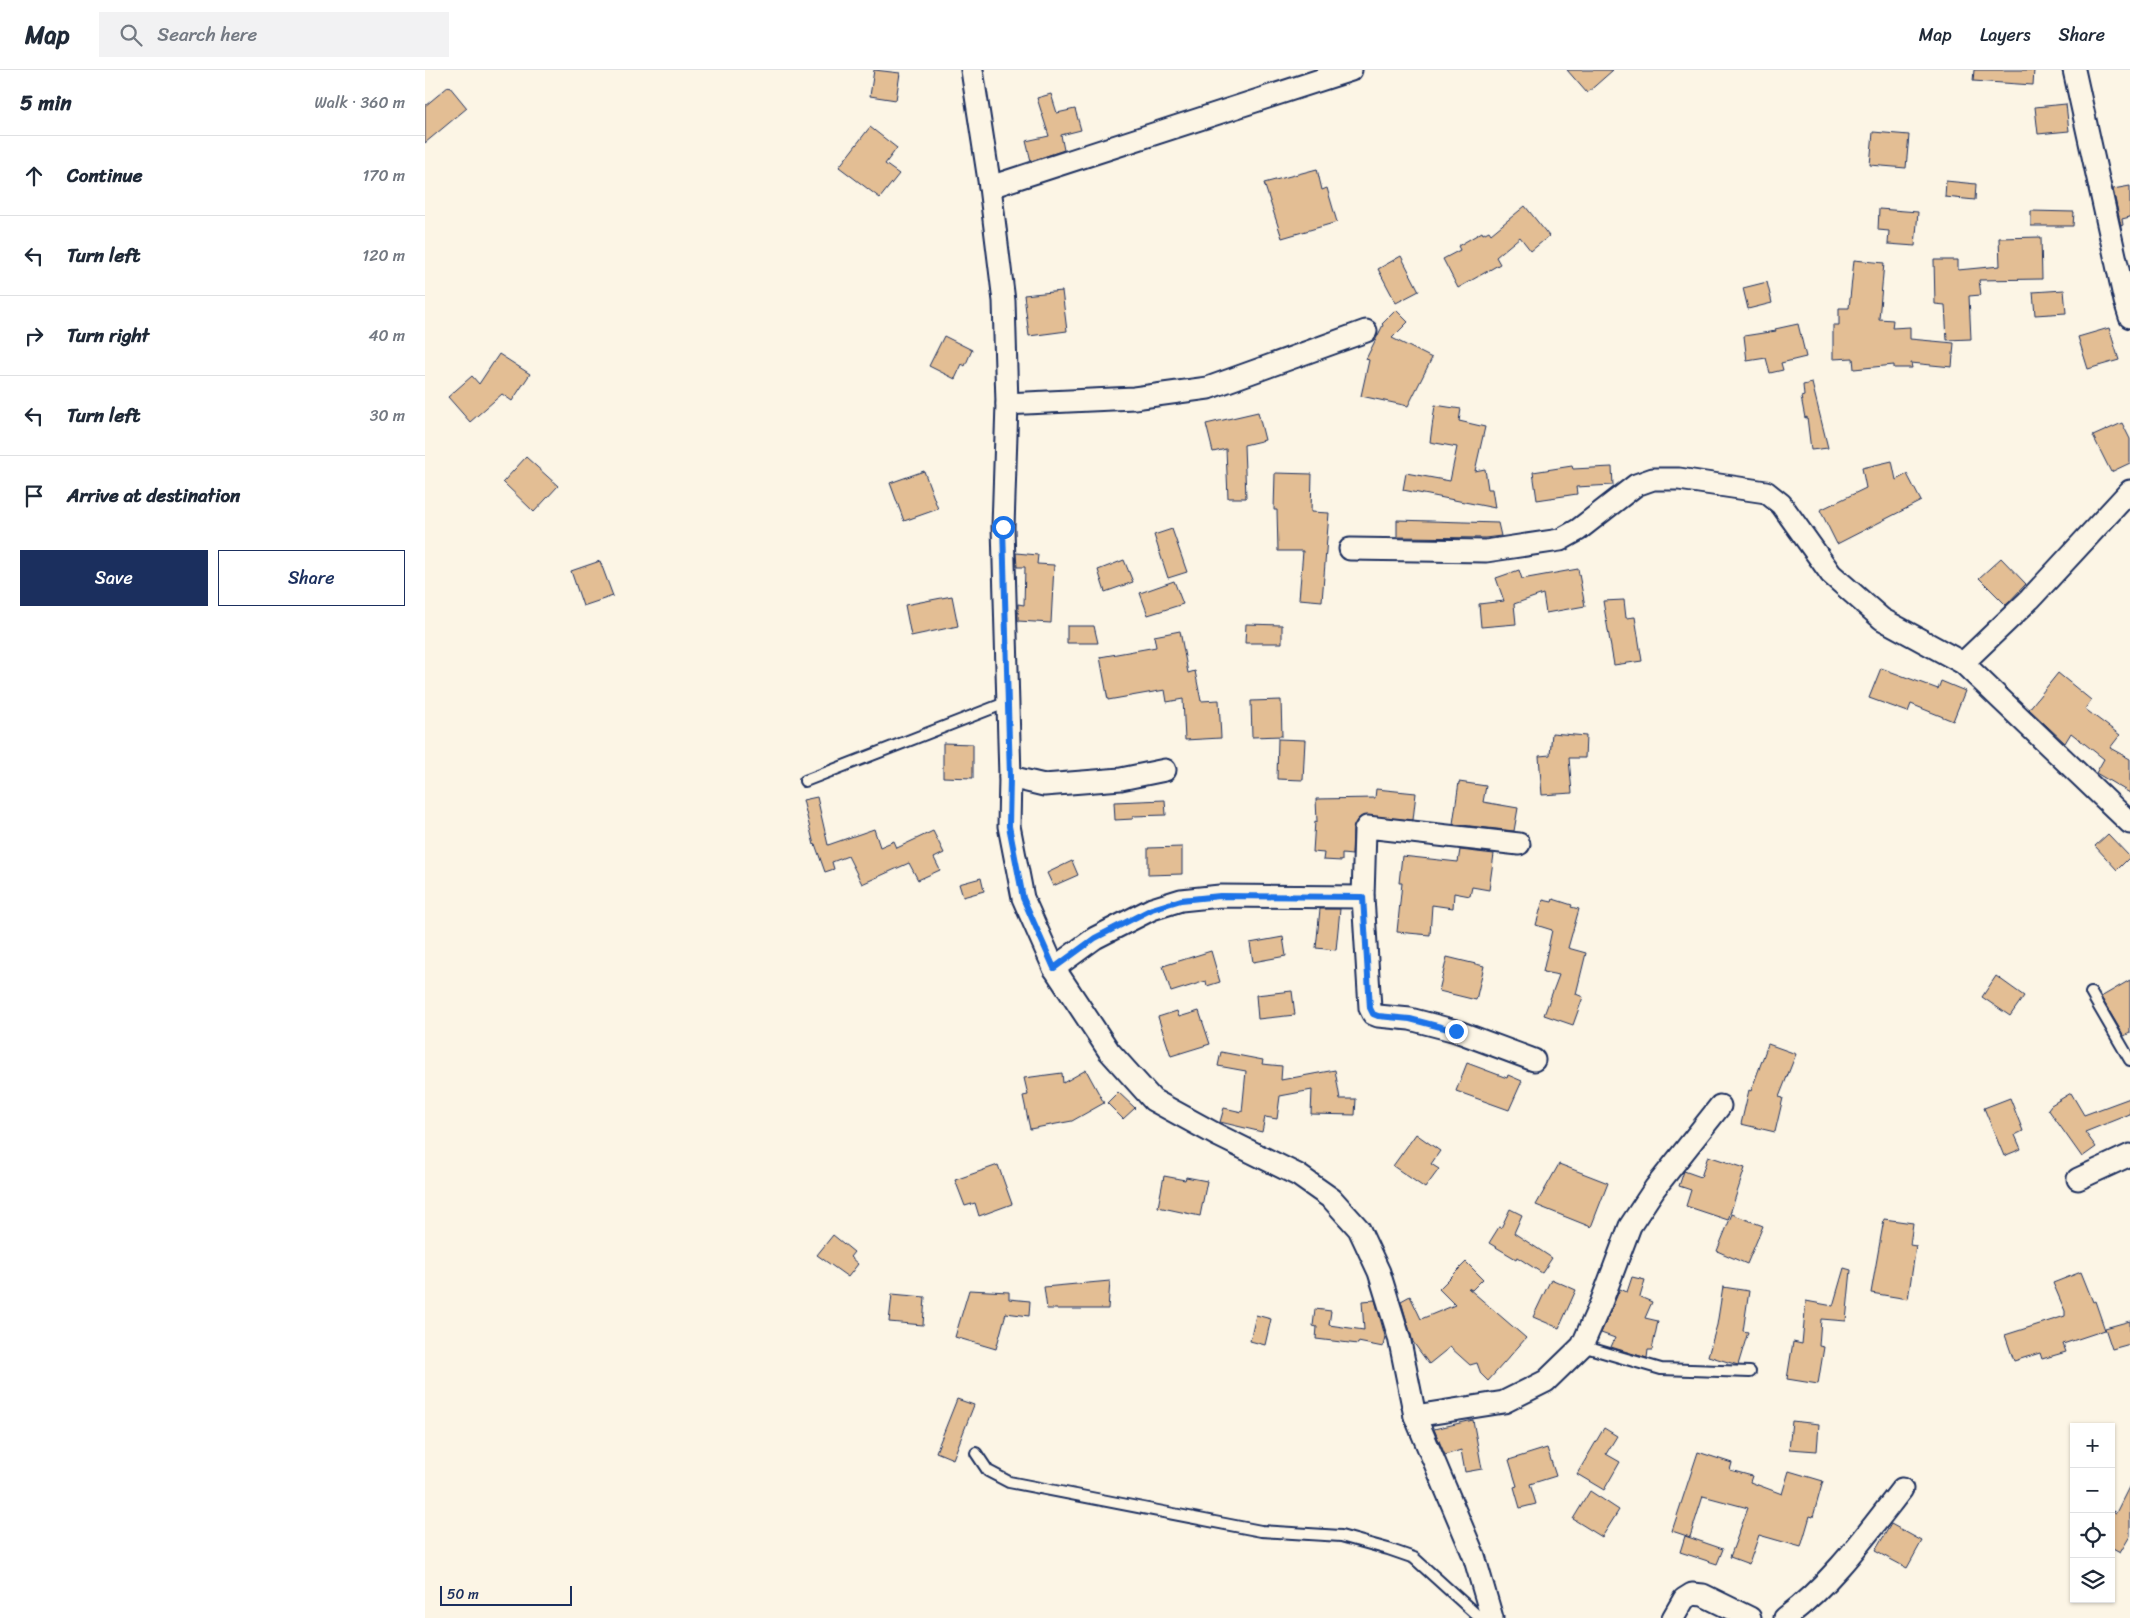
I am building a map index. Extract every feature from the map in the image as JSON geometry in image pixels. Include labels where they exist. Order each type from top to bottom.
[{"type":"street","points":[[972,70],[990,187],[1004,301],[1007,404],[1003,527],[1010,777],[1009,826],[1023,898],[1054,968],[1109,1051],[1153,1100],[1217,1135],[1298,1175],[1332,1199],[1359,1229],[1379,1272],[1393,1318],[1415,1416],[1474,1556],[1491,1618]]},
{"type":"street","points":[[990,187],[1348,70]]},
{"type":"street","points":[[2074,70],[2130,317]]},
{"type":"street","points":[[1007,404],[1134,398],[1208,388],[1366,331]]},
{"type":"street","points":[[1350,549],[1486,551],[1560,540],[1578,530],[1636,486],[1653,479],[1679,479],[1766,492],[1781,504],[1831,574],[1882,619],[1963,662],[2130,823]]},
{"type":"street","points":[[1963,662],[2030,599],[2130,491]]},
{"type":"street","points":[[1010,777],[1044,785],[1121,779],[1165,770]]},
{"type":"street","points":[[1519,844],[1367,828],[1365,830],[1363,897],[1370,1008],[1373,1014],[1378,1016],[1410,1019],[1456,1031],[1534,1060]]},
{"type":"street","points":[[1054,968],[1095,938],[1152,909],[1181,900],[1220,896],[1363,897]]},
{"type":"street","points":[[1415,1416],[1504,1402],[1546,1382],[1582,1346],[1601,1303],[1630,1226],[1655,1188],[1720,1106]]},
{"type":"street","points":[[2078,1179],[2130,1155]]},
{"type":"street","points":[[1785,1618],[1809,1600],[1851,1555],[1902,1489]]},
{"type":"street","points":[[1673,1618],[1684,1599],[1692,1594],[1703,1595],[1750,1618]]},
{"type":"lane","points":[[805,781],[1008,702]]},
{"type":"lane","points":[[2091,993],[2130,1060]]},
{"type":"lane","points":[[1582,1346],[1661,1369],[1750,1372]]},
{"type":"lane","points":[[975,1453],[989,1470],[1009,1482],[1261,1531],[1341,1536],[1389,1549],[1414,1558],[1480,1618]]},
{"type":"building","points":[[874,70],[900,73],[896,100],[870,96]]},
{"type":"building","points":[[1567,70],[1613,70],[1587,93]]},
{"type":"building","points":[[1974,70],[2034,70],[2033,85],[1973,81]]},
{"type":"building","points":[[449,86],[467,108],[425,143],[425,106]]},
{"type":"building","points":[[1051,94],[1057,113],[1075,109],[1081,130],[1061,135],[1064,150],[1031,161],[1026,141],[1049,136],[1037,98]]},
{"type":"building","points":[[2066,104],[2069,131],[2038,134],[2035,107]]},
{"type":"building","points":[[870,127],[897,148],[885,164],[899,174],[880,198],[839,167]]},
{"type":"building","points":[[1873,132],[1909,135],[1906,168],[1870,165]]},
{"type":"building","points":[[1317,169],[1322,190],[1327,188],[1337,222],[1282,238],[1264,183]]},
{"type":"building","points":[[1946,181],[1976,184],[1975,200],[1945,197]]},
{"type":"building","points":[[2130,186],[2130,217],[2122,219],[2123,225],[2121,226],[2113,189]]},
{"type":"building","points":[[1525,206],[1549,236],[1531,251],[1520,237],[1496,257],[1500,264],[1458,288],[1443,259],[1460,250],[1458,246],[1482,232],[1483,234],[1489,231],[1491,234]]},
{"type":"building","points":[[1879,209],[1918,212],[1915,246],[1888,244],[1889,231],[1878,230]]},
{"type":"building","points":[[2031,211],[2074,212],[2073,226],[2031,226]]},
{"type":"building","points":[[2041,237],[2042,279],[1979,280],[1981,295],[1969,296],[1971,339],[1947,340],[1945,305],[1935,304],[1934,260],[1958,260],[1958,270],[2000,266],[1999,238]]},
{"type":"building","points":[[1401,256],[1419,291],[1396,303],[1378,269]]},
{"type":"building","points":[[1854,260],[1884,263],[1879,319],[1893,320],[1892,328],[1910,327],[1910,339],[1954,343],[1952,367],[1911,363],[1912,368],[1894,368],[1894,365],[1854,369],[1853,358],[1833,359],[1833,325],[1839,325],[1839,308],[1849,308]]},
{"type":"building","points":[[1767,282],[1772,303],[1748,309],[1743,288]]},
{"type":"building","points":[[2064,290],[2066,313],[2035,315],[2033,292]]},
{"type":"building","points":[[1062,291],[1067,331],[1029,336],[1024,295]]},
{"type":"building","points":[[1396,310],[1408,322],[1392,338],[1432,358],[1408,406],[1361,396],[1369,360],[1366,359],[1382,324]]},
{"type":"building","points":[[1798,324],[1806,357],[1781,363],[1783,370],[1770,373],[1766,358],[1747,361],[1744,336],[1776,331],[1775,329]]},
{"type":"building","points":[[2109,328],[2119,360],[2088,369],[2078,337]]},
{"type":"building","points":[[944,336],[972,350],[965,366],[962,364],[955,379],[929,366]]},
{"type":"building","points":[[499,354],[530,374],[512,401],[502,394],[470,422],[448,397],[472,376],[479,384]]},
{"type":"building","points":[[1812,383],[1828,448],[1811,450],[1807,417],[1805,418],[1801,397],[1804,396],[1803,385]]},
{"type":"building","points":[[1435,405],[1461,409],[1459,421],[1485,427],[1475,471],[1485,469],[1488,489],[1492,489],[1495,508],[1403,490],[1406,473],[1450,481],[1457,447],[1430,442]]},
{"type":"building","points":[[1258,412],[1265,440],[1244,445],[1246,498],[1228,498],[1226,449],[1213,452],[1206,424]]},
{"type":"building","points":[[2122,423],[2130,439],[2130,463],[2111,472],[2093,436]]},
{"type":"building","points":[[526,457],[558,486],[534,512],[503,482]]},
{"type":"building","points":[[1892,461],[1896,480],[1907,474],[1921,501],[1837,544],[1820,510],[1866,488],[1862,468]]},
{"type":"building","points":[[1572,466],[1573,469],[1612,467],[1613,485],[1576,487],[1577,494],[1537,500],[1533,472]]},
{"type":"building","points":[[924,471],[938,509],[904,521],[890,483]]},
{"type":"building","points":[[1275,473],[1312,474],[1311,512],[1329,513],[1322,601],[1299,599],[1303,551],[1278,551],[1277,510],[1274,510]]},
{"type":"building","points":[[1397,520],[1498,523],[1501,536],[1485,538],[1397,537]]},
{"type":"building","points":[[1172,529],[1187,572],[1168,578],[1154,535]]},
{"type":"building","points":[[1016,553],[1038,555],[1037,564],[1054,565],[1051,623],[1018,621],[1018,604],[1024,605],[1025,567],[1017,567]]},
{"type":"building","points":[[2001,558],[2026,584],[2006,605],[1979,578]]},
{"type":"building","points":[[1124,560],[1133,582],[1105,592],[1098,570]]},
{"type":"building","points":[[600,561],[613,596],[583,606],[571,571]]},
{"type":"building","points":[[1578,569],[1585,606],[1546,613],[1543,594],[1514,604],[1516,624],[1481,627],[1479,604],[1504,601],[1496,578],[1519,570],[1522,579]]},
{"type":"building","points":[[1174,581],[1183,604],[1148,615],[1140,593]]},
{"type":"building","points":[[952,596],[958,626],[911,636],[905,605]]},
{"type":"building","points":[[1624,600],[1626,618],[1635,617],[1642,661],[1614,665],[1603,601]]},
{"type":"building","points":[[1246,624],[1282,625],[1282,643],[1245,643]]},
{"type":"building","points":[[1067,626],[1094,626],[1098,643],[1067,643]]},
{"type":"building","points":[[1180,631],[1188,673],[1195,671],[1201,701],[1219,700],[1221,738],[1185,740],[1183,699],[1167,702],[1165,690],[1108,700],[1100,657],[1156,647],[1154,636]]},
{"type":"building","points":[[1881,668],[1938,689],[1941,681],[1965,691],[1953,721],[1911,704],[1908,712],[1869,698]]},
{"type":"building","points":[[2058,673],[2091,700],[2085,709],[2120,735],[2110,748],[2130,759],[2130,793],[2096,773],[2104,759],[2071,733],[2065,743],[2029,709]]},
{"type":"building","points":[[1281,700],[1282,736],[1252,737],[1251,701]]},
{"type":"building","points":[[1552,733],[1586,736],[1585,758],[1569,758],[1572,793],[1542,795],[1539,756],[1550,755]]},
{"type":"building","points":[[1278,739],[1305,740],[1303,780],[1277,779]]},
{"type":"building","points":[[943,743],[973,744],[973,778],[943,777]]},
{"type":"building","points":[[1459,782],[1486,786],[1483,802],[1518,808],[1514,831],[1453,824]]},
{"type":"building","points":[[1376,789],[1416,793],[1413,820],[1362,816],[1357,820],[1353,829],[1352,855],[1342,854],[1342,861],[1323,860],[1324,853],[1313,852],[1315,821],[1317,822],[1316,799],[1375,798]]},
{"type":"building","points":[[817,797],[828,845],[874,829],[880,847],[894,841],[897,848],[933,831],[944,853],[934,858],[940,870],[918,880],[909,863],[862,884],[848,856],[832,862],[834,869],[825,872],[814,845],[803,800]]},
{"type":"building","points":[[1165,800],[1166,815],[1133,816],[1133,819],[1115,820],[1114,802]]},
{"type":"building","points":[[2108,834],[2130,857],[2117,870],[2095,846]]},
{"type":"building","points":[[1182,847],[1182,874],[1148,875],[1148,848]]},
{"type":"building","points":[[1460,850],[1494,854],[1489,890],[1472,887],[1470,896],[1454,893],[1453,908],[1432,905],[1430,935],[1397,932],[1402,883],[1399,883],[1402,856],[1458,862]]},
{"type":"building","points":[[1072,861],[1078,875],[1053,886],[1047,873]]},
{"type":"building","points":[[981,878],[984,891],[963,897],[959,884]]},
{"type":"building","points":[[1553,899],[1579,909],[1568,948],[1586,953],[1576,994],[1583,997],[1573,1025],[1544,1015],[1559,975],[1543,972],[1552,930],[1536,925],[1543,900],[1552,902]]},
{"type":"building","points":[[1320,909],[1340,909],[1336,950],[1316,948]]},
{"type":"building","points":[[1283,937],[1286,956],[1253,962],[1250,943]]},
{"type":"building","points":[[1211,951],[1220,982],[1207,986],[1206,981],[1171,992],[1163,966]]},
{"type":"building","points":[[1447,957],[1484,966],[1476,1000],[1439,991]]},
{"type":"building","points":[[1996,976],[2024,996],[2010,1016],[1982,997]]},
{"type":"building","points":[[2130,980],[2130,1033],[2124,1036],[2101,997]]},
{"type":"building","points":[[1292,991],[1295,1015],[1258,1019],[1256,995]]},
{"type":"building","points":[[1177,1011],[1179,1017],[1199,1011],[1210,1044],[1171,1056],[1158,1017]]},
{"type":"building","points":[[1768,1044],[1796,1054],[1779,1097],[1783,1098],[1775,1132],[1741,1124],[1749,1090],[1751,1091]]},
{"type":"building","points":[[1221,1052],[1263,1060],[1262,1064],[1282,1066],[1281,1080],[1335,1070],[1340,1099],[1356,1099],[1355,1115],[1311,1114],[1312,1090],[1280,1096],[1277,1119],[1265,1117],[1262,1132],[1220,1122],[1224,1108],[1242,1112],[1246,1071],[1218,1066]]},
{"type":"building","points":[[1467,1063],[1507,1078],[1508,1075],[1522,1081],[1509,1110],[1456,1091]]},
{"type":"building","points":[[1086,1070],[1104,1103],[1072,1121],[1030,1129],[1023,1096],[1028,1095],[1024,1078],[1062,1073],[1063,1083]]},
{"type":"building","points":[[1118,1092],[1135,1108],[1123,1119],[1107,1103]]},
{"type":"building","points":[[2071,1093],[2084,1115],[2130,1098],[2130,1114],[2085,1132],[2096,1147],[2082,1157],[2048,1109],[2051,1105]]},
{"type":"building","points":[[2010,1098],[2023,1131],[2015,1135],[2021,1149],[2004,1156],[1984,1108]]},
{"type":"building","points":[[1416,1134],[1440,1151],[1431,1164],[1439,1169],[1425,1188],[1393,1166]]},
{"type":"building","points":[[1708,1156],[1745,1168],[1728,1220],[1686,1206],[1691,1190],[1679,1186],[1684,1171],[1701,1177]]},
{"type":"building","points":[[1559,1164],[1608,1183],[1591,1227],[1536,1205]]},
{"type":"building","points":[[998,1165],[1012,1204],[979,1216],[975,1203],[965,1206],[955,1180]]},
{"type":"building","points":[[1164,1176],[1185,1180],[1186,1177],[1207,1181],[1200,1216],[1158,1207]]},
{"type":"building","points":[[1510,1209],[1522,1215],[1514,1233],[1552,1258],[1542,1273],[1517,1257],[1516,1259],[1489,1243],[1499,1227],[1501,1228]]},
{"type":"building","points":[[1732,1214],[1763,1226],[1747,1264],[1717,1251]]},
{"type":"building","points":[[1884,1219],[1913,1223],[1910,1245],[1916,1246],[1908,1299],[1871,1293]]},
{"type":"building","points":[[833,1235],[854,1252],[850,1257],[858,1264],[848,1277],[817,1255]]},
{"type":"building","points":[[1466,1262],[1483,1279],[1472,1290],[1468,1288],[1526,1338],[1488,1381],[1481,1374],[1477,1363],[1470,1365],[1450,1347],[1429,1364],[1413,1342],[1401,1301],[1410,1296],[1421,1319],[1455,1305],[1439,1289]]},
{"type":"building","points":[[1844,1268],[1851,1270],[1846,1321],[1821,1319],[1819,1346],[1824,1347],[1818,1384],[1787,1379],[1793,1342],[1802,1344],[1806,1301],[1833,1306]]},
{"type":"building","points":[[2081,1272],[2093,1302],[2095,1301],[2105,1330],[2063,1344],[2066,1352],[2042,1359],[2040,1353],[2014,1361],[2005,1335],[2065,1316],[2065,1311],[2053,1283]]},
{"type":"building","points":[[1632,1277],[1645,1280],[1640,1297],[1652,1302],[1645,1318],[1658,1321],[1652,1350],[1648,1350],[1647,1358],[1611,1347],[1615,1338],[1601,1333],[1620,1289],[1627,1292]]},
{"type":"building","points":[[1551,1279],[1576,1290],[1559,1328],[1533,1317]]},
{"type":"building","points":[[1110,1281],[1108,1309],[1047,1309],[1044,1287]]},
{"type":"building","points":[[1723,1287],[1749,1291],[1743,1331],[1748,1332],[1738,1365],[1708,1356],[1717,1325]]},
{"type":"building","points":[[969,1290],[1009,1292],[1009,1299],[1030,1301],[1029,1316],[1006,1313],[996,1349],[955,1337]]},
{"type":"building","points":[[892,1294],[925,1297],[923,1325],[889,1322]]},
{"type":"building","points":[[1375,1300],[1385,1336],[1383,1347],[1358,1342],[1358,1344],[1316,1339],[1317,1327],[1313,1326],[1315,1309],[1331,1311],[1329,1325],[1364,1330],[1362,1301]]},
{"type":"building","points":[[1256,1315],[1271,1319],[1265,1345],[1250,1341]]},
{"type":"building","points":[[2130,1321],[2130,1344],[2112,1349],[2105,1328]]},
{"type":"building","points":[[957,1399],[974,1405],[953,1459],[936,1452]]},
{"type":"building","points":[[1473,1420],[1482,1469],[1465,1472],[1461,1450],[1445,1455],[1434,1429]]},
{"type":"building","points":[[1792,1421],[1819,1424],[1817,1451],[1789,1449]]},
{"type":"building","points":[[1604,1428],[1617,1436],[1606,1454],[1620,1462],[1604,1490],[1577,1474]]},
{"type":"building","points":[[1547,1448],[1556,1476],[1530,1484],[1536,1504],[1520,1508],[1514,1487],[1517,1486],[1509,1460]]},
{"type":"building","points":[[1698,1452],[1732,1463],[1730,1470],[1752,1476],[1750,1482],[1782,1494],[1789,1471],[1823,1481],[1813,1517],[1810,1516],[1801,1547],[1759,1535],[1749,1564],[1730,1557],[1748,1508],[1703,1496],[1690,1537],[1672,1531]]},
{"type":"building","points":[[2130,1485],[2130,1536],[2120,1553],[2115,1550],[2116,1513]]},
{"type":"building","points":[[1590,1491],[1619,1510],[1602,1537],[1573,1519]]},
{"type":"building","points":[[1891,1524],[1922,1541],[1907,1568],[1875,1551]]},
{"type":"building","points":[[1685,1536],[1723,1549],[1717,1564],[1680,1552]]},
{"type":"route","points":[[1003,527],[1010,777],[1009,826],[1023,898],[1054,968],[1095,938],[1152,909],[1181,900],[1220,896],[1363,897],[1370,1008],[1373,1014],[1410,1019],[1456,1031]]}]
